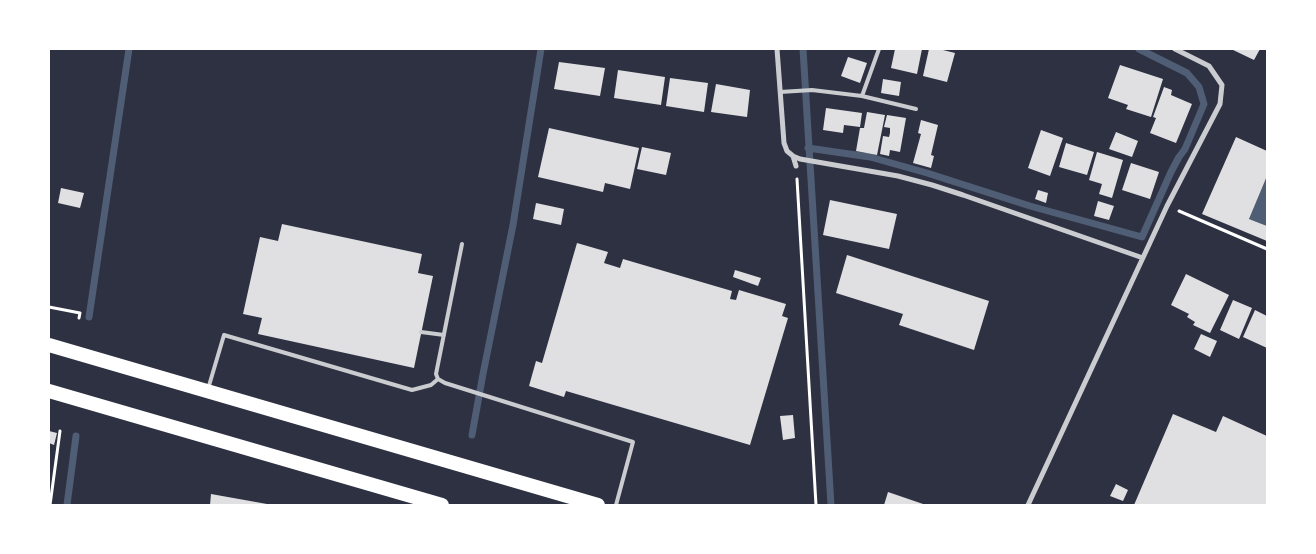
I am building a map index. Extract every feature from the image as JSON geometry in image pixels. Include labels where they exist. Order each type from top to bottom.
[{"type":"highway","points":[[49,345],[598,505]]},
{"type":"highway","points":[[49,391],[442,505]]},
{"type":"street","points":[[778,49],[784,143],[787,151],[793,156],[800,159],[890,174],[932,185],[1143,258]]},
{"type":"street","points":[[1028,505],[1167,206],[1220,104],[1222,85],[1209,66],[1175,49]]},
{"type":"street","points":[[793,156],[796,166]]},
{"type":"lane","points":[[862,96],[880,49]]},
{"type":"lane","points":[[780,92],[812,90],[862,96],[916,109]]},
{"type":"lane","points":[[462,244],[436,374],[438,379],[445,383],[633,442],[616,505]]},
{"type":"lane","points":[[421,332],[444,336]]},
{"type":"lane","points":[[208,392],[224,335],[412,390],[431,385],[438,379]]},
{"type":"path","points":[[796,166],[816,505]]},
{"type":"path","points":[[1167,206],[1267,249]]},
{"type":"path","points":[[49,308],[80,313],[79,318]]},
{"type":"path","points":[[50,505],[60,431]]},
{"type":"water","points":[[1267,176],[1267,226],[1249,219]]},
{"type":"building","points":[[895,49],[922,49],[917,74],[891,68]]},
{"type":"building","points":[[929,49],[939,49],[955,53],[947,82],[923,76]]},
{"type":"building","points":[[1231,49],[1260,49],[1254,60]]},
{"type":"building","points":[[848,57],[867,63],[860,83],[841,76]]},
{"type":"building","points":[[559,62],[605,68],[600,96],[554,89]]},
{"type":"building","points":[[1120,65],[1163,79],[1151,117],[1126,109],[1128,105],[1108,98]]},
{"type":"building","points":[[618,70],[665,77],[661,105],[614,98]]},
{"type":"building","points":[[670,78],[708,83],[704,112],[666,106]]},
{"type":"building","points":[[883,79],[901,82],[899,96],[881,93]]},
{"type":"building","points":[[716,84],[750,90],[747,117],[711,112]]},
{"type":"building","points":[[1164,87],[1172,90],[1171,95],[1192,104],[1176,143],[1150,133],[1156,118],[1153,117]]},
{"type":"building","points":[[826,108],[862,113],[860,127],[844,125],[843,133],[823,130]]},
{"type":"building","points":[[867,112],[885,115],[877,155],[856,151],[860,128],[864,128]]},
{"type":"building","points":[[887,115],[906,118],[900,152],[890,150],[889,156],[880,154],[883,136],[889,137],[890,133],[890,128],[884,127]]},
{"type":"building","points":[[921,120],[938,125],[931,155],[934,156],[931,168],[913,163],[921,134],[918,133]]},
{"type":"building","points":[[549,128],[639,148],[630,189],[605,183],[603,192],[538,177]]},
{"type":"building","points":[[1041,130],[1063,138],[1050,176],[1028,168]]},
{"type":"building","points":[[1116,132],[1138,141],[1132,157],[1109,149]]},
{"type":"building","points":[[1236,137],[1267,151],[1267,176],[1249,219],[1267,226],[1267,241],[1202,214]]},
{"type":"building","points":[[1066,143],[1094,152],[1087,175],[1059,167]]},
{"type":"building","points":[[642,147],[671,153],[666,175],[637,169]]},
{"type":"building","points":[[1097,152],[1123,160],[1112,198],[1099,194],[1102,184],[1089,180]]},
{"type":"building","points":[[1131,163],[1159,172],[1150,199],[1122,190]]},
{"type":"building","points":[[61,188],[84,193],[80,208],[58,203]]},
{"type":"building","points":[[1038,190],[1048,193],[1046,203],[1035,199]]},
{"type":"building","points":[[830,200],[897,214],[889,249],[823,235]]},
{"type":"building","points":[[1098,201],[1114,206],[1109,220],[1094,216]]},
{"type":"building","points":[[536,203],[564,209],[561,225],[533,219]]},
{"type":"building","points":[[282,224],[422,254],[418,273],[433,276],[414,368],[258,334],[262,318],[243,314],[260,237],[278,241]]},
{"type":"building","points":[[577,243],[608,252],[604,263],[620,268],[623,259],[732,291],[730,299],[736,300],[739,290],[786,304],[782,316],[788,318],[750,445],[566,391],[564,397],[529,386],[536,361],[542,363]]},
{"type":"building","points":[[847,255],[989,301],[974,350],[899,325],[903,314],[836,293]]},
{"type":"building","points":[[735,270],[761,278],[758,286],[733,277]]},
{"type":"building","points":[[1186,274],[1229,295],[1210,333],[1193,325],[1195,322],[1187,317],[1189,314],[1171,305]]},
{"type":"building","points":[[1233,300],[1252,308],[1239,339],[1220,330]]},
{"type":"building","points":[[1255,310],[1267,316],[1267,348],[1243,337]]},
{"type":"building","points":[[1201,334],[1217,341],[1210,357],[1194,349]]},
{"type":"building","points":[[1173,414],[1216,432],[1223,416],[1267,436],[1267,505],[1134,505]]},
{"type":"building","points":[[793,415],[795,438],[783,440],[780,416]]},
{"type":"building","points":[[49,431],[57,433],[54,445],[49,443]]},
{"type":"building","points":[[1116,484],[1128,490],[1123,501],[1110,496]]},
{"type":"building","points":[[888,492],[926,505],[884,505]]},
{"type":"building","points":[[211,494],[267,504],[267,505],[210,505]]},
{"type":"waterway","points":[[89,317],[129,49]]},
{"type":"waterway","points":[[472,435],[513,225],[541,49]]},
{"type":"waterway","points":[[803,49],[831,505]]},
{"type":"waterway","points":[[808,148],[870,157],[1030,206],[1142,237],[1171,172],[1185,149],[1204,104],[1199,87],[1187,73],[1139,49]]},
{"type":"waterway","points":[[67,505],[76,436]]}]
